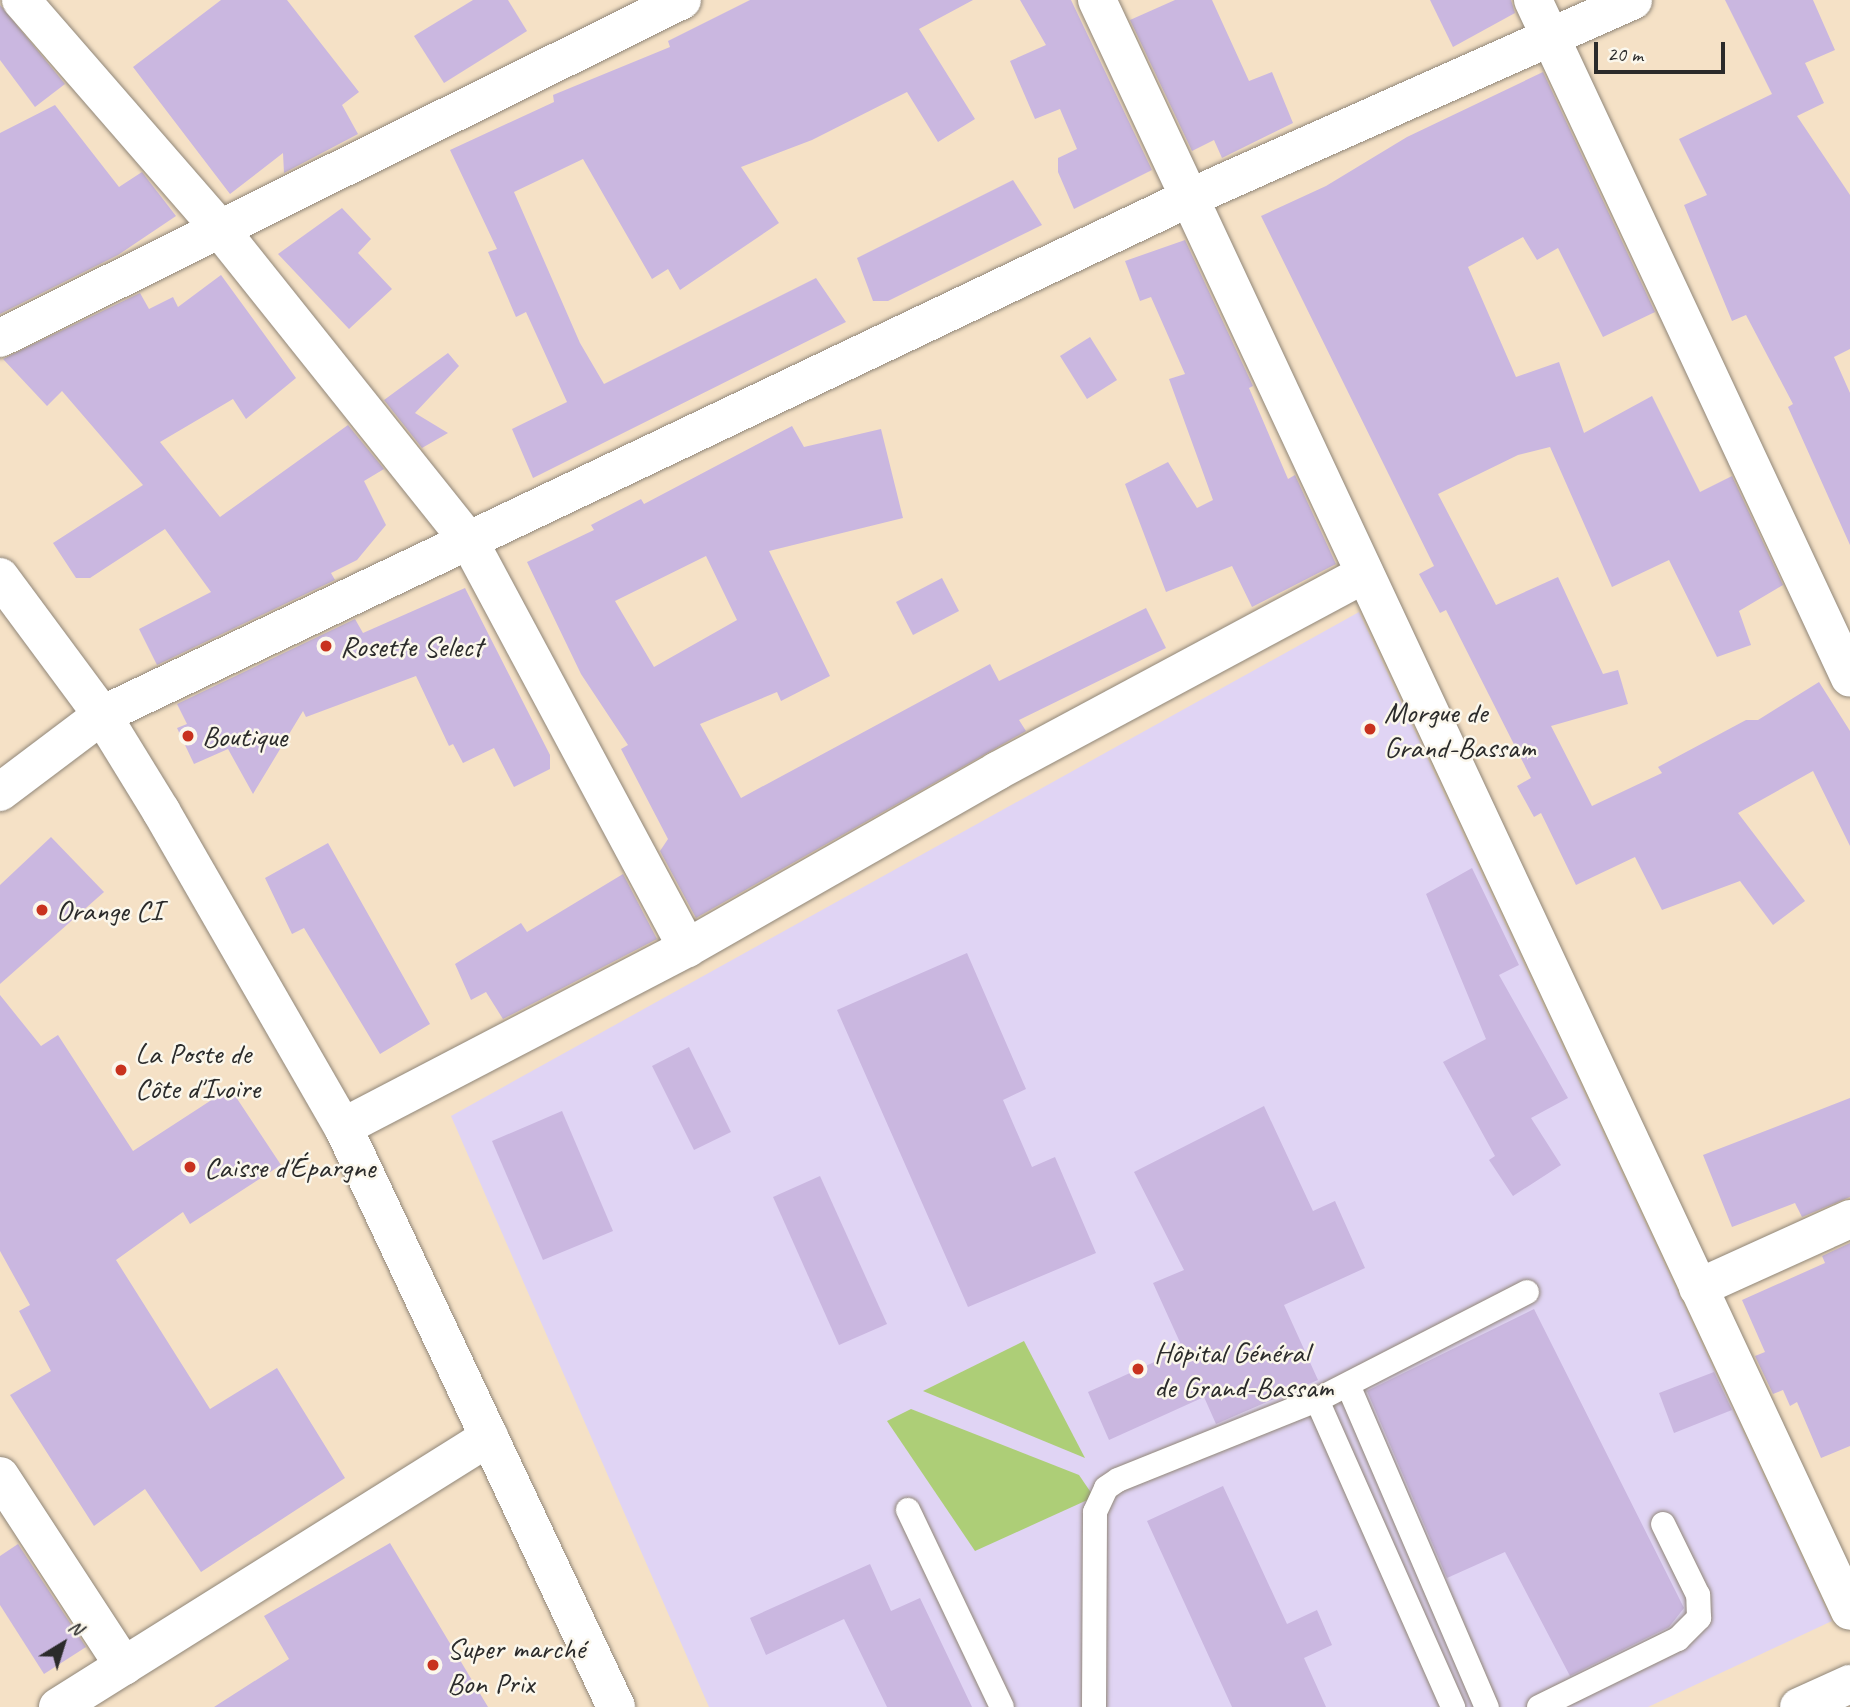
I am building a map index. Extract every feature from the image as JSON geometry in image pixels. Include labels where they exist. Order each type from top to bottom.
[{"type":"street","points":[[21,0],[218,227],[469,541],[687,948]]},
{"type":"street","points":[[0,338],[218,227],[682,0]]},
{"type":"street","points":[[1097,0],[1850,1611]]},
{"type":"street","points":[[1533,0],[1850,678]]},
{"type":"street","points":[[0,792],[102,715],[1189,198],[1633,0]]},
{"type":"street","points":[[343,1127],[687,948],[997,771],[1364,574]]},
{"type":"street","points":[[0,578],[102,715],[162,811],[343,1127],[616,1707]]},
{"type":"street","points":[[1698,1288],[1850,1219]]},
{"type":"street","points":[[58,1707],[489,1437]]},
{"type":"street","points":[[0,1476],[124,1666]]},
{"type":"street","points":[[1799,1707],[1850,1684]]},
{"type":"lane","points":[[1094,1707],[1095,1512],[1101,1496],[1118,1480],[1317,1400],[1527,1292]]},
{"type":"lane","points":[[1348,1385],[1486,1707]]},
{"type":"lane","points":[[1317,1400],[1453,1707]]},
{"type":"lane","points":[[908,1510],[1002,1707]]},
{"type":"lane","points":[[1539,1707],[1678,1639],[1699,1618],[1698,1595],[1663,1524]]},
{"type":"shaded area","name":"Hôpital Général de Grand-Bassam","points":[[1359,612],[1832,1621],[1648,1707],[709,1707],[451,1116]]},
{"type":"green space","points":[[1024,1341],[1085,1458],[923,1391]]},
{"type":"green space","points":[[911,1409],[1079,1475],[1094,1497],[975,1551],[887,1421]]},
{"type":"building","points":[[221,0],[287,0],[359,92],[342,105],[358,134],[284,173],[283,153],[230,194],[133,67]]},
{"type":"building","points":[[473,0],[508,0],[527,31],[444,83],[414,36]]},
{"type":"building","points":[[750,0],[973,0],[919,29],[975,119],[938,142],[907,92],[812,140],[741,167],[779,223],[680,290],[668,269],[652,279],[583,159],[514,192],[580,343],[604,384],[816,278],[846,322],[533,478],[512,429],[567,402],[526,312],[516,317],[488,252],[497,249],[450,150],[554,102],[553,95],[670,47],[668,41]]},
{"type":"building","points":[[1020,0],[1071,0],[1152,170],[1074,209],[1058,172],[1058,158],[1077,149],[1060,109],[1035,119],[1010,61],[1046,45]]},
{"type":"building","points":[[1175,0],[1212,0],[1249,81],[1272,72],[1293,123],[1222,158],[1214,140],[1192,151],[1130,20]]},
{"type":"building","points":[[1430,0],[1511,0],[1515,13],[1453,47]]},
{"type":"building","points":[[1725,0],[1813,0],[1835,50],[1805,63],[1824,103],[1797,116],[1850,195],[1850,349],[1834,357],[1850,393],[1850,545],[1788,407],[1793,404],[1746,315],[1732,321],[1684,205],[1707,195],[1679,139],[1772,94]]},
{"type":"building","points":[[0,5],[65,84],[35,107],[0,60]]},
{"type":"building","points":[[1543,72],[1655,312],[1603,337],[1558,248],[1537,260],[1523,237],[1468,267],[1516,377],[1559,362],[1584,433],[1652,396],[1700,492],[1732,476],[1783,585],[1739,611],[1751,645],[1717,657],[1669,560],[1612,587],[1550,447],[1518,455],[1438,494],[1496,605],[1558,577],[1603,674],[1618,670],[1628,704],[1551,726],[1592,806],[1662,773],[1658,767],[1746,720],[1758,720],[1819,682],[1850,731],[1850,846],[1813,771],[1738,813],[1805,901],[1773,925],[1740,881],[1662,910],[1635,857],[1576,885],[1541,813],[1534,817],[1517,786],[1531,778],[1446,610],[1440,613],[1419,574],[1434,566],[1261,216],[1326,186],[1407,137]]},
{"type":"building","points":[[55,105],[119,187],[142,172],[176,216],[118,255],[0,314],[0,133]]},
{"type":"building","points":[[1013,180],[1042,225],[888,301],[873,301],[857,258]]},
{"type":"building","points":[[342,208],[371,239],[358,253],[392,289],[349,329],[278,254]]},
{"type":"building","points":[[1185,240],[1253,386],[1249,388],[1288,479],[1295,475],[1336,564],[1252,607],[1232,566],[1166,592],[1125,484],[1168,462],[1197,508],[1213,500],[1169,379],[1185,374],[1151,297],[1140,301],[1125,261]]},
{"type":"building","points":[[221,275],[296,378],[246,419],[233,399],[160,442],[220,517],[348,425],[384,469],[364,481],[386,525],[357,560],[331,573],[335,580],[157,665],[139,629],[211,592],[165,529],[90,578],[76,578],[53,543],[143,485],[62,391],[47,406],[3,359],[140,293],[149,309],[173,297],[178,307]]},
{"type":"building","points":[[1090,337],[1117,380],[1087,399],[1060,356]]},
{"type":"building","points":[[448,353],[459,366],[415,413],[448,433],[422,448],[384,400]]},
{"type":"building","points":[[792,426],[804,447],[881,429],[903,518],[769,551],[830,676],[781,701],[777,692],[700,724],[741,798],[990,664],[999,681],[1146,608],[1166,648],[1019,720],[1026,731],[696,918],[660,851],[668,839],[621,749],[628,745],[581,674],[527,562],[594,530],[591,525],[641,499],[644,504]],"holes":[[[706,556],[737,620],[654,667],[615,601]]]},
{"type":"building","points":[[942,578],[959,611],[913,635],[896,602]]},
{"type":"building","points":[[465,588],[550,755],[550,769],[514,787],[494,748],[463,763],[453,744],[449,746],[416,676],[306,717],[303,711],[253,794],[228,749],[194,764],[177,728],[187,724],[177,704],[355,619],[363,633]]},
{"type":"building","name":"Orange CI","points":[[51,837],[104,892],[0,984],[0,885]]},
{"type":"building","points":[[328,843],[430,1024],[380,1054],[304,928],[292,934],[265,878]]},
{"type":"building","points":[[1472,868],[1519,965],[1499,975],[1568,1098],[1531,1118],[1561,1165],[1513,1196],[1489,1160],[1495,1156],[1443,1062],[1486,1039],[1426,894]]},
{"type":"building","points":[[623,874],[657,939],[503,1019],[486,992],[471,1000],[455,964],[521,923],[527,932]]},
{"type":"building","points":[[967,953],[1026,1089],[1003,1100],[1032,1167],[1055,1157],[1096,1253],[968,1307],[837,1010]]},
{"type":"building","points":[[0,995],[41,1046],[58,1035],[133,1151],[230,1088],[281,1165],[190,1224],[183,1212],[116,1260],[210,1409],[277,1368],[345,1478],[201,1572],[145,1489],[94,1526],[10,1395],[51,1371],[19,1311],[30,1305],[0,1251]]},
{"type":"building","points":[[689,1047],[731,1132],[694,1150],[652,1066]]},
{"type":"building","points":[[1850,1098],[1850,1197],[1802,1217],[1795,1203],[1732,1227],[1703,1155]]},
{"type":"building","points":[[1264,1106],[1313,1211],[1335,1201],[1365,1268],[1284,1305],[1318,1380],[1216,1424],[1204,1397],[1109,1440],[1088,1392],[1183,1349],[1153,1283],[1184,1270],[1134,1172]]},
{"type":"building","points":[[562,1111],[613,1231],[543,1260],[492,1141]]},
{"type":"building","points":[[820,1176],[887,1324],[839,1345],[773,1197]]},
{"type":"building","points":[[1850,1243],[1850,1446],[1821,1458],[1797,1402],[1790,1406],[1783,1390],[1773,1394],[1755,1356],[1765,1352],[1742,1300],[1825,1263],[1822,1256]]},
{"type":"building","points":[[1534,1309],[1684,1608],[1669,1627],[1570,1676],[1505,1552],[1447,1578],[1367,1391]]},
{"type":"building","points":[[1714,1372],[1732,1410],[1674,1433],[1659,1393]]},
{"type":"building","points":[[1223,1486],[1287,1624],[1317,1610],[1332,1645],[1304,1658],[1326,1707],[1232,1707],[1147,1521]]},
{"type":"building","points":[[390,1543],[488,1707],[214,1707],[289,1659],[264,1616]]},
{"type":"building","points":[[18,1544],[86,1647],[44,1674],[0,1605],[0,1556]]},
{"type":"building","points":[[870,1564],[891,1611],[920,1598],[972,1707],[887,1707],[844,1619],[766,1655],[750,1618]]},
{"type":"place","name":"Rosette Select","points":[[326,646]]},
{"type":"place","name":"Morgue de Grand-Bassam","points":[[1370,729]]},
{"type":"place","name":"Boutique","points":[[188,736]]},
{"type":"place","name":"Orange CI","points":[[42,910]]},
{"type":"place","name":"La Poste de Côte d'Ivoire","points":[[121,1070]]},
{"type":"place","name":"Caisse d'Épargne","points":[[190,1167]]},
{"type":"place","name":"Hôpital Général de Grand-Bassam","points":[[1138,1369]]},
{"type":"place","name":"Super marché Bon Prix","points":[[433,1665]]}]
